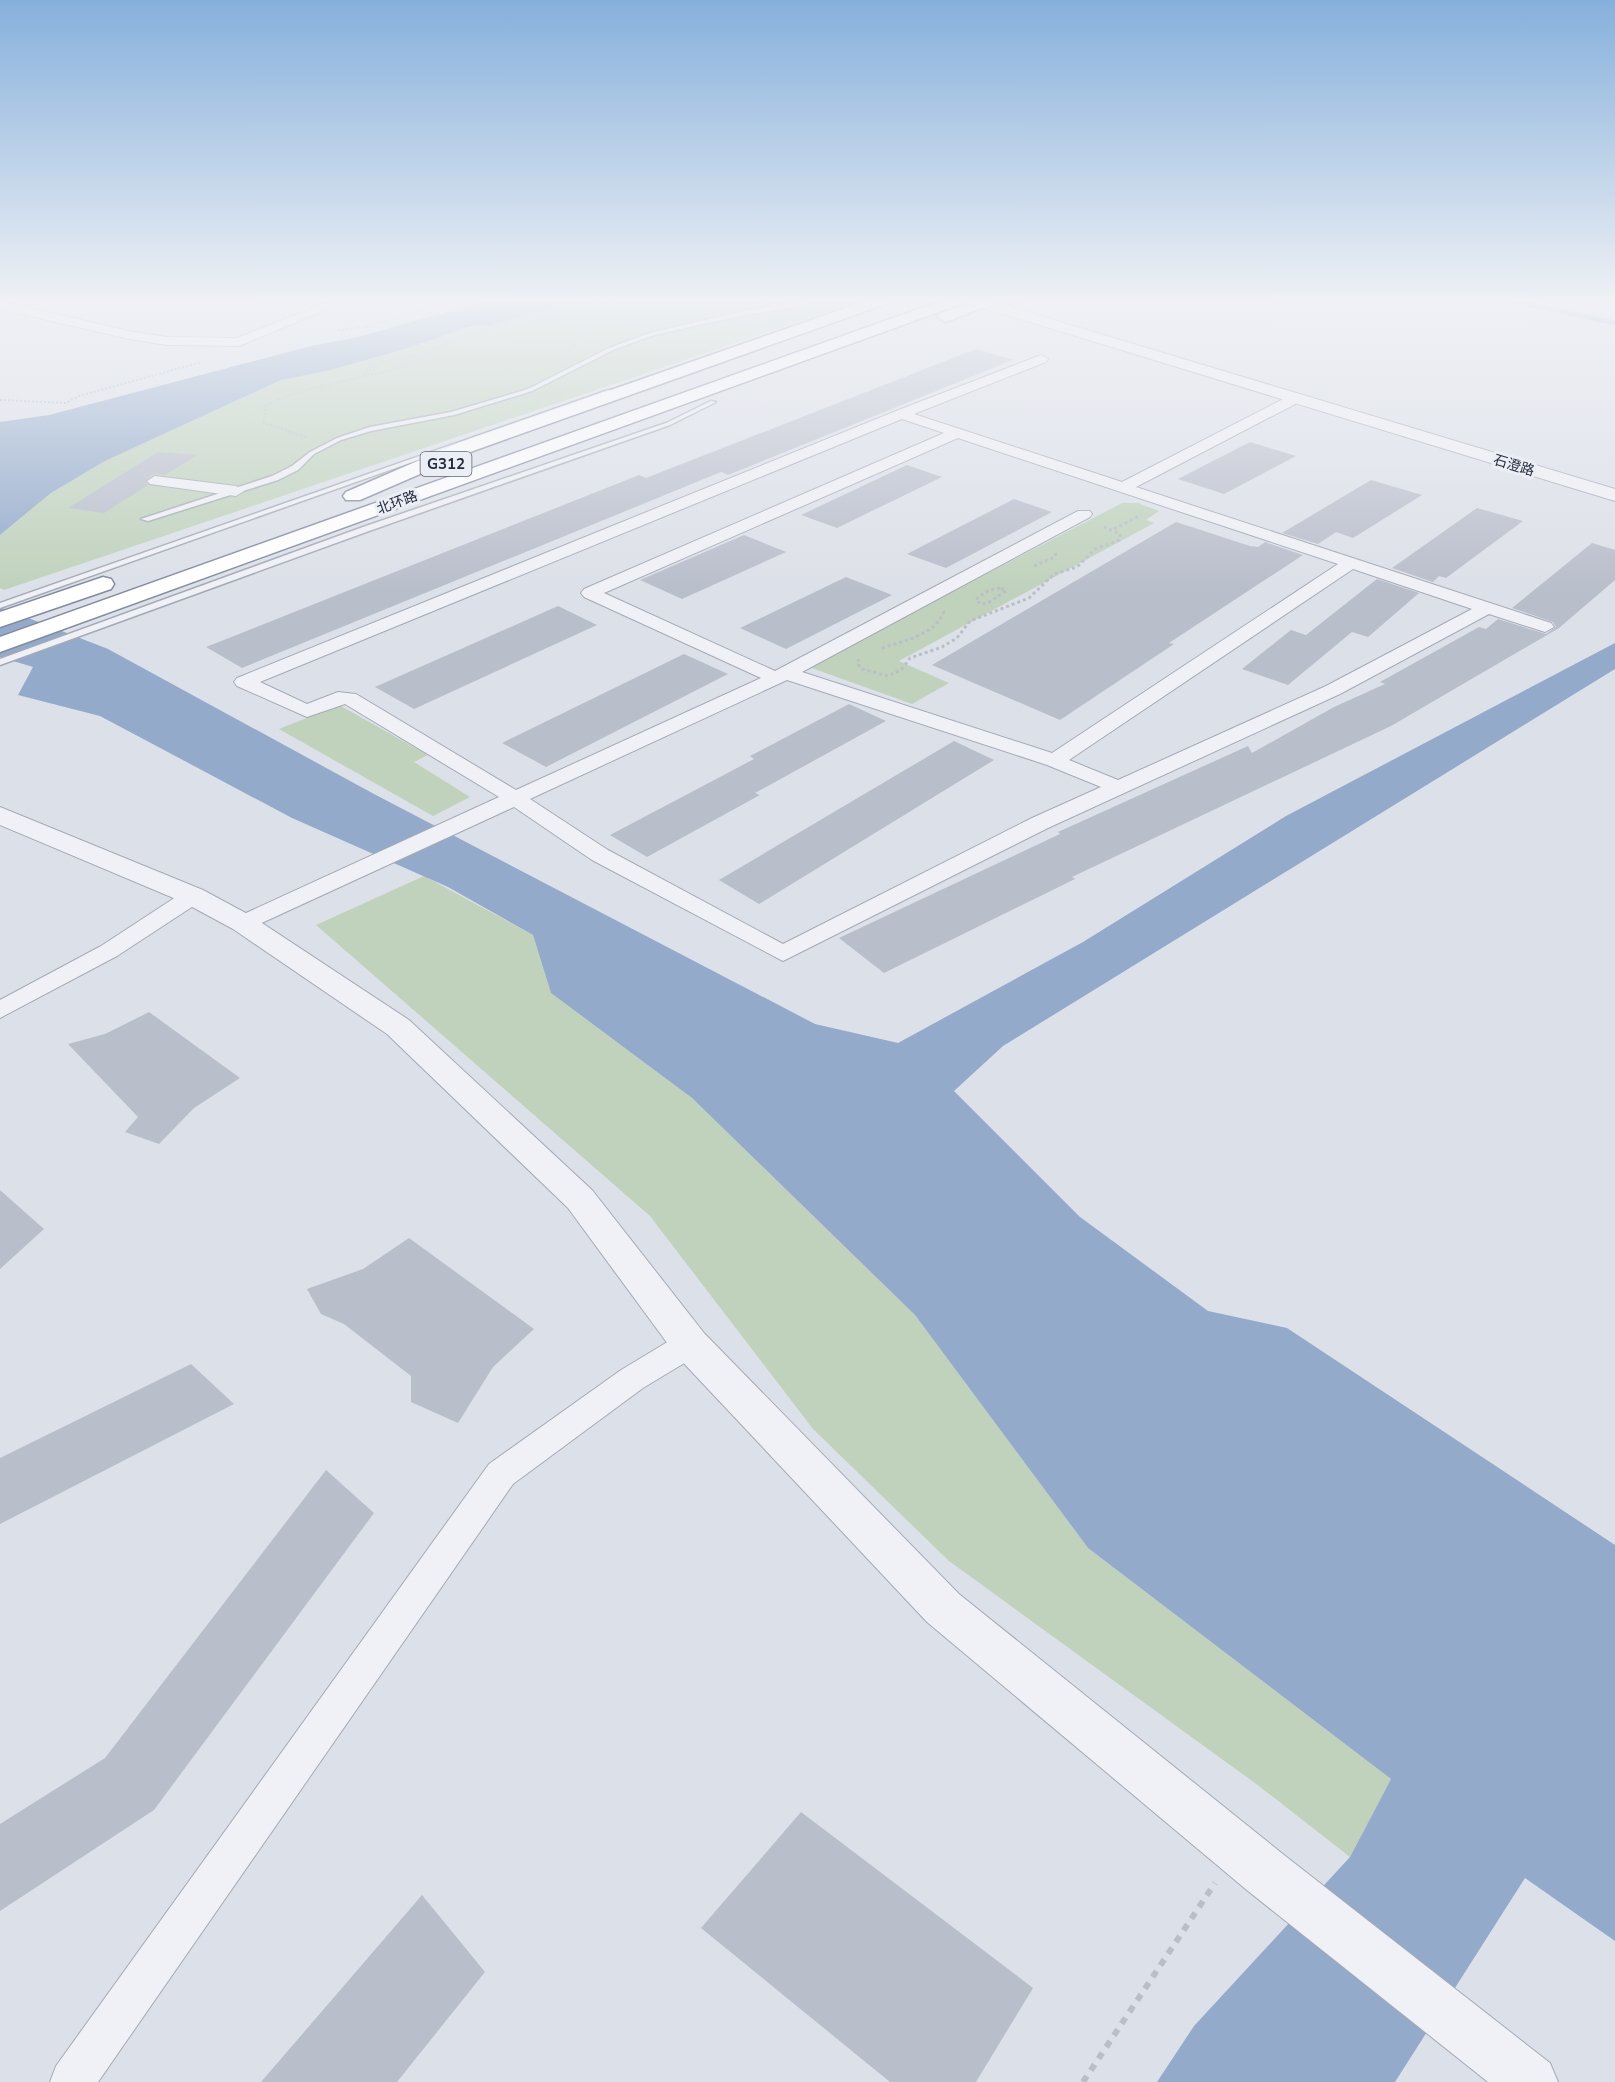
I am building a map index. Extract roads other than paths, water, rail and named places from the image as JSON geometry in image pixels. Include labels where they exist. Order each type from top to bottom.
[{"type":"highway","points":[[353,496],[466,447],[612,395]]},
{"type":"highway","name":"北环路","points":[[0,620],[640,395]]},
{"type":"highway","name":"北环路","points":[[0,645],[694,395]]},
{"type":"highway","points":[[396,503],[517,471],[657,419],[732,395]]},
{"type":"street","points":[[949,395],[244,682],[307,711],[338,699],[349,698],[515,798],[600,855],[783,954],[1040,823],[1333,690],[1487,608]]},
{"type":"street","name":"石澄路","points":[[1287,395],[1615,495]]},
{"type":"street","points":[[1124,488],[1296,398]]},
{"type":"street","points":[[901,414],[1545,627]]},
{"type":"street","points":[[958,432],[590,593],[781,676],[1054,761],[1118,787]]},
{"type":"street","points":[[155,481],[236,491]]},
{"type":"street","points":[[243,923],[781,676],[982,570],[1087,520]]},
{"type":"street","points":[[1054,761],[1351,563]]},
{"type":"street","points":[[0,815],[193,896],[243,923],[398,1027],[580,1199],[690,1344],[943,1608],[1252,1861],[1513,2068]]},
{"type":"street","points":[[0,1010],[109,951],[193,896]]},
{"type":"street","points":[[72,2082],[501,1474],[632,1379],[690,1344]]},
{"type":"lane","points":[[145,519],[236,491],[285,473],[312,453],[339,439],[370,429],[452,414],[513,395]]},
{"type":"lane","points":[[0,606],[520,421],[601,395]]},
{"type":"lane","name":"北环路","points":[[0,662],[657,428],[713,402]]},
{"type":"water","points":[[124,395],[248,395],[105,461],[51,493],[0,535],[0,422],[49,415]]},
{"type":"water","points":[[0,607],[108,649],[374,794],[815,1024],[898,1043],[1083,942],[1286,816],[1615,643],[1615,669],[1003,1046],[954,1091],[1080,1217],[1208,1311],[1287,1328],[1615,1545],[1615,1941],[1525,1878],[1395,2082],[1157,2082],[1194,2026],[1350,1857],[1391,1779],[1088,1548],[915,1315],[692,1098],[551,993],[533,935],[448,887],[292,818],[100,716],[18,695],[33,667],[0,657]]}]
